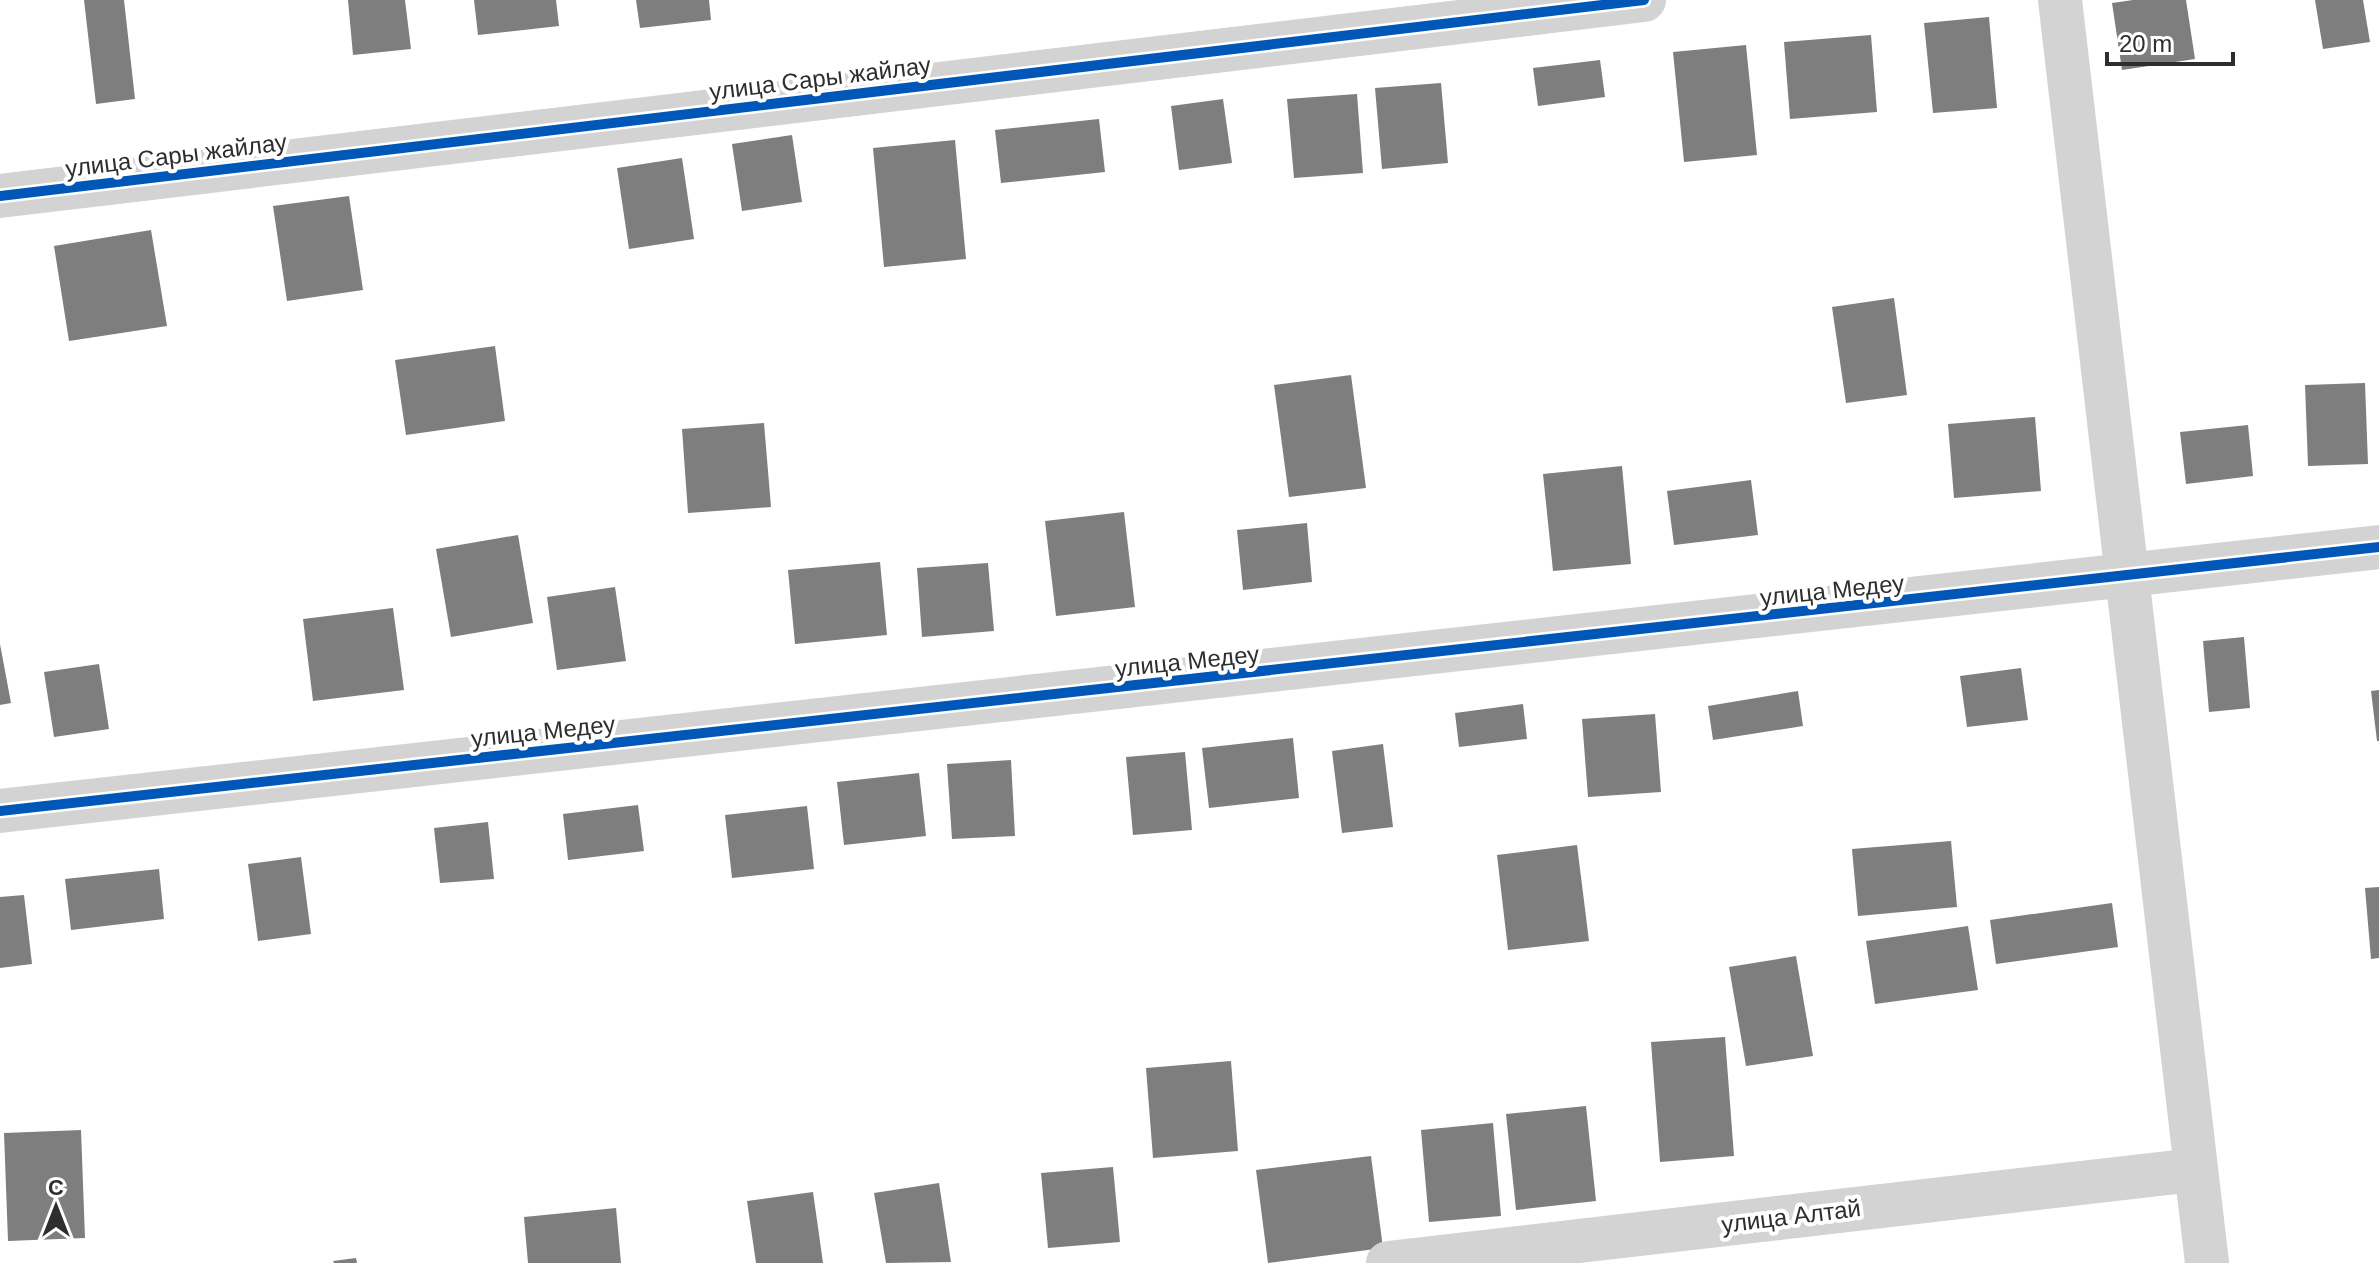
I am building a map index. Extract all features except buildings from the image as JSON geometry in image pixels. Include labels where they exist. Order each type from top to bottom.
[{"type":"street","name":"улица Сары жайлау","points":[[0,196],[1644,0]]},
{"type":"street","points":[[2060,0],[2207,1263]]},
{"type":"street","name":"улица Медеу","points":[[0,811],[2127,578],[2379,547]]},
{"type":"street","name":"улица Алтай","points":[[1388,1263],[2194,1170]]},
{"type":"cycle path","points":[[0,196],[1644,0]]},
{"type":"cycle path","points":[[0,811],[2379,547]]}]
